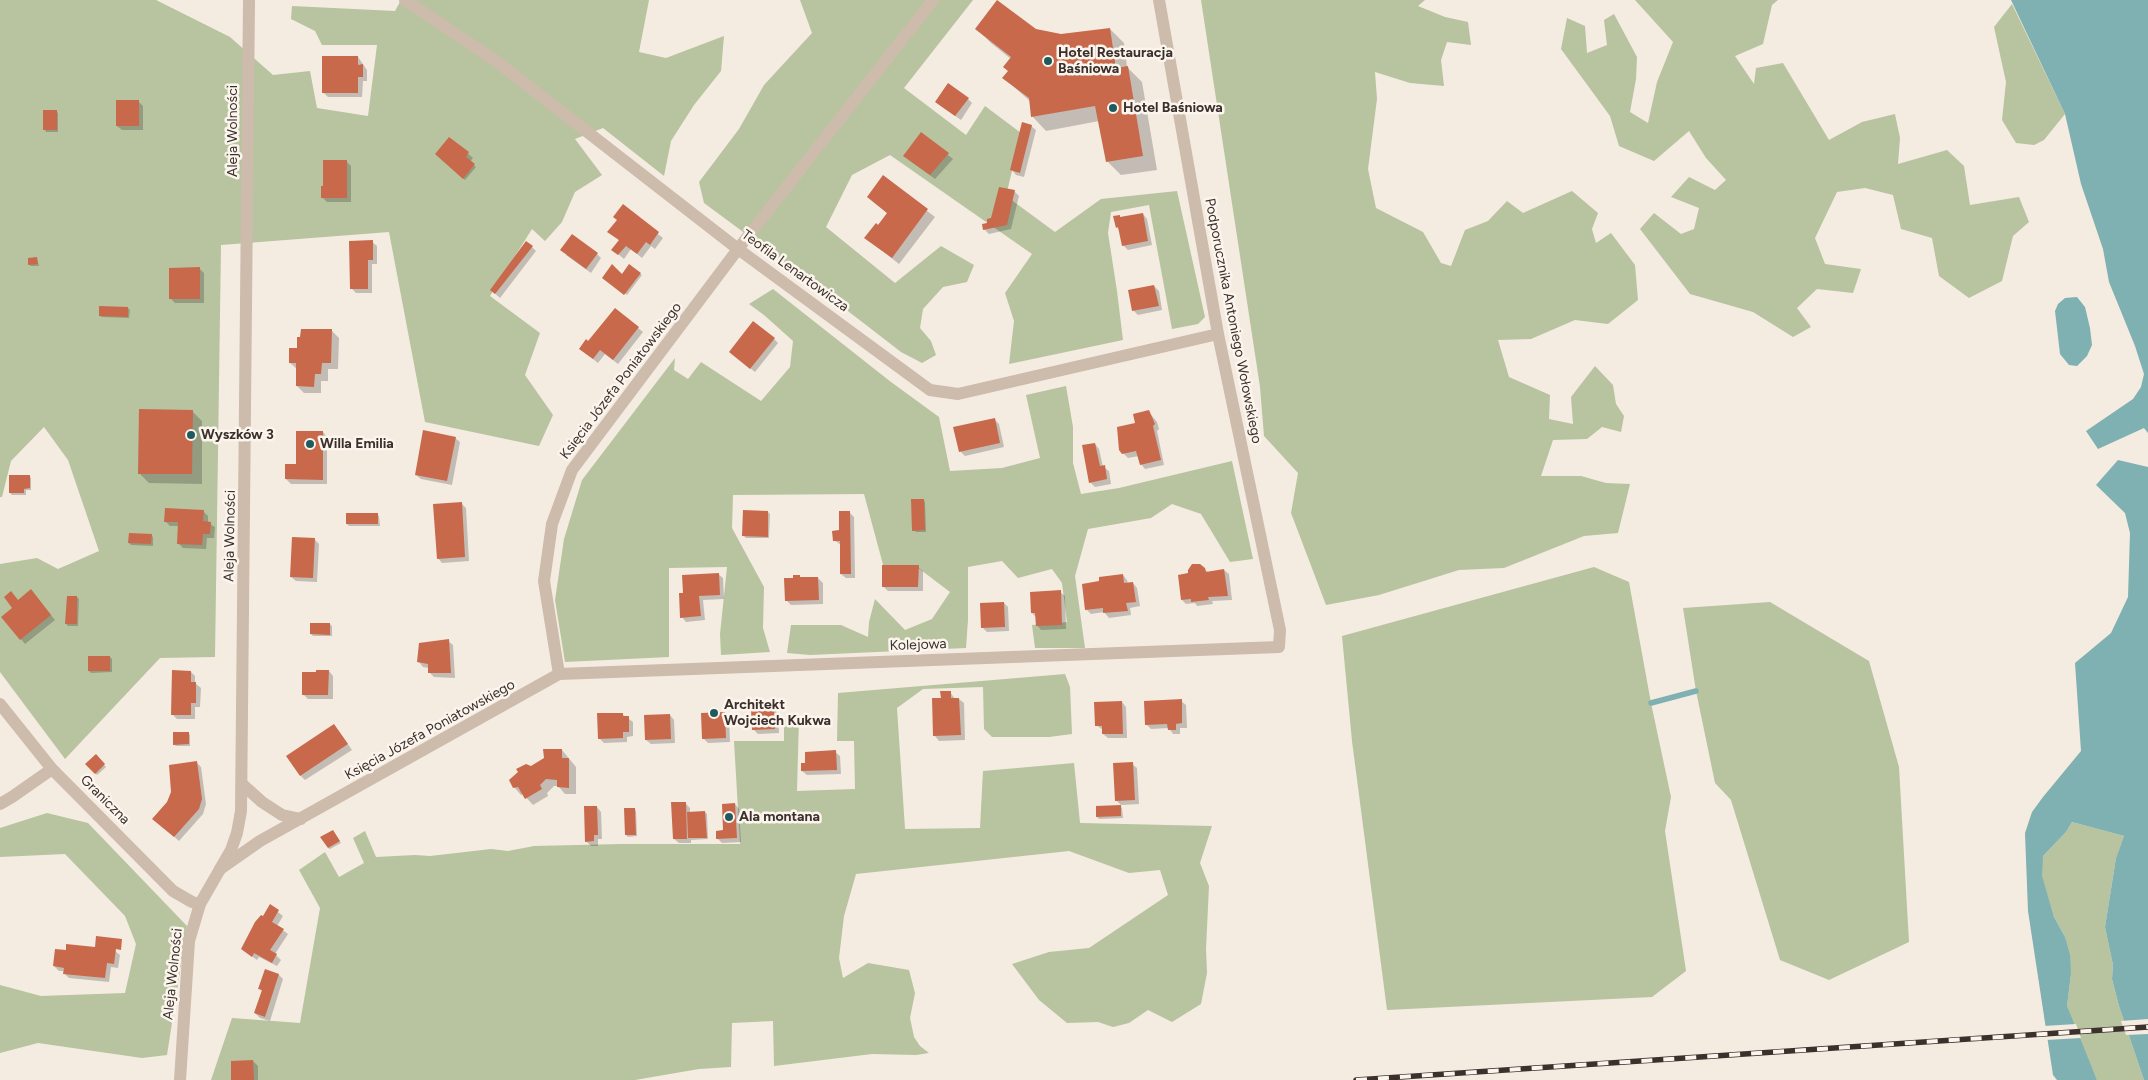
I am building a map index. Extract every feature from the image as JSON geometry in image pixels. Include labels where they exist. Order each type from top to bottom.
[{"type":"street","name":"Aleja Wolności","points":[[180,1080],[189,941],[200,904],[220,870],[237,833],[241,811],[249,0]]},
{"type":"street","name":"Teofila Lenartowicza","points":[[405,0],[496,61],[738,249],[930,390],[958,394],[1218,334]]},
{"type":"street","name":"Księcia Józefa Poniatowskiego","points":[[220,870],[254,845],[559,674],[544,580],[552,524],[572,470],[738,249],[933,0]]},
{"type":"street","name":"Podporucznika Antoniego Wołowskiego","points":[[1159,0],[1218,334],[1280,630],[1279,647]]},
{"type":"street","name":"Kolejowa","points":[[559,674],[1279,647]]},
{"type":"street","name":"Graniczna","points":[[0,704],[52,769],[173,891],[192,902],[200,904]]},
{"type":"street","points":[[0,804],[52,769]]},
{"type":"street","points":[[242,784],[262,802],[282,814],[301,819]]},
{"type":"green space","points":[[0,0],[156,0],[230,37],[273,75],[310,71],[317,108],[368,116],[377,45],[322,45],[315,31],[291,19],[292,6],[395,11],[401,0],[649,0],[639,52],[666,58],[724,36],[721,71],[694,105],[671,141],[664,176],[603,128],[575,139],[602,175],[575,192],[562,222],[545,241],[532,229],[490,296],[540,333],[525,375],[553,415],[539,446],[425,422],[389,232],[221,245],[215,657],[160,658],[65,759],[0,672],[0,564],[37,558],[58,569],[99,551],[68,460],[44,427],[11,461],[2,497],[0,497]]},
{"type":"green space","points":[[800,0],[973,0],[904,88],[966,135],[985,106],[1021,133],[1006,196],[1055,232],[1101,199],[1177,191],[1205,317],[1198,324],[1172,329],[1149,205],[1111,212],[1108,233],[1123,340],[1009,364],[1014,321],[1005,293],[1032,254],[890,155],[852,175],[826,227],[895,283],[941,246],[974,265],[967,282],[943,287],[923,309],[920,328],[931,341],[936,355],[922,363],[901,352],[704,203],[699,182],[739,129],[764,85],[812,33]]},
{"type":"green space","points":[[1201,0],[1425,0],[1418,6],[1445,17],[1468,22],[1471,45],[1447,42],[1441,60],[1444,86],[1410,83],[1375,72],[1377,99],[1368,169],[1376,208],[1423,232],[1441,263],[1451,266],[1465,230],[1488,221],[1507,201],[1523,213],[1572,191],[1598,213],[1592,229],[1596,243],[1611,233],[1635,265],[1638,300],[1608,324],[1575,320],[1531,339],[1498,340],[1509,377],[1550,395],[1549,419],[1573,424],[1571,397],[1595,366],[1613,385],[1616,404],[1624,416],[1621,432],[1602,427],[1587,439],[1553,440],[1541,476],[1581,476],[1606,483],[1630,484],[1618,533],[1584,536],[1504,568],[1459,570],[1379,595],[1326,605],[1291,513],[1298,473],[1264,436],[1260,387]]},
{"type":"green space","points":[[1635,0],[1778,0],[1772,5],[1763,44],[1735,56],[1754,84],[1756,68],[1783,63],[1829,140],[1862,122],[1895,114],[1900,138],[1898,164],[1947,150],[1964,166],[1970,205],[2019,197],[2029,222],[2013,236],[2002,281],[1969,298],[1939,276],[1932,238],[1901,229],[1893,195],[1865,188],[1837,192],[1815,238],[1825,264],[1861,269],[1853,293],[1817,289],[1797,308],[1811,327],[1793,337],[1753,312],[1690,294],[1640,229],[1654,213],[1681,234],[1694,229],[1699,208],[1671,197],[1689,177],[1715,190],[1726,180],[1706,158],[1689,131],[1654,161],[1619,146],[1610,116],[1561,49],[1567,18],[1585,26],[1587,53],[1607,45],[1604,20],[1614,14],[1637,57],[1636,79],[1630,112],[1648,123],[1657,82],[1673,42]]},
{"type":"green space","points":[[2012,4],[2065,114],[2044,140],[2034,145],[2016,143],[2002,120],[2006,82],[1994,27]]},
{"type":"green space","points":[[773,289],[891,382],[939,417],[950,471],[1002,468],[1040,458],[1026,395],[1066,386],[1073,427],[1073,463],[1081,494],[1119,488],[1232,461],[1253,559],[1230,562],[1201,514],[1172,504],[1151,518],[1088,529],[1075,576],[1085,648],[1035,648],[1032,625],[1067,622],[1062,583],[1052,569],[1018,578],[1002,561],[968,567],[966,648],[810,655],[787,653],[791,625],[841,625],[868,637],[869,622],[875,599],[905,630],[932,619],[950,592],[917,567],[885,572],[864,494],[733,495],[732,528],[764,587],[763,628],[770,652],[721,655],[720,634],[727,567],[669,568],[669,657],[565,662],[555,600],[564,539],[582,480],[675,358],[674,370],[688,379],[701,362],[761,401],[790,367],[793,341],[749,304]]},
{"type":"green space","points":[[1594,567],[1629,582],[1651,703],[1671,797],[1665,831],[1686,971],[1652,997],[1387,1010],[1352,741],[1342,636]]},
{"type":"green space","points":[[1770,602],[1869,661],[1899,767],[1909,942],[1829,980],[1780,960],[1731,800],[1715,783],[1696,691],[1683,608]]},
{"type":"green space","points":[[1065,674],[1070,687],[1072,734],[1049,737],[992,737],[984,729],[983,687],[923,689],[897,708],[905,829],[980,828],[983,771],[1074,763],[1080,823],[1212,826],[1200,863],[1209,886],[1206,949],[1207,973],[1201,1004],[1172,1022],[1148,1010],[1129,1023],[1113,1027],[1098,1022],[1067,1023],[1039,1000],[1012,964],[1049,952],[1089,948],[1168,895],[1160,870],[1129,873],[1069,851],[856,874],[844,916],[839,958],[843,978],[868,963],[909,970],[915,993],[910,1018],[914,1037],[920,1046],[929,1053],[916,1055],[872,1054],[774,1066],[773,1021],[732,1023],[731,1067],[699,1069],[635,1080],[211,1080],[232,1018],[300,1023],[320,908],[299,870],[325,852],[339,877],[364,863],[353,838],[365,831],[376,857],[430,856],[491,849],[508,851],[534,846],[740,844],[734,741],[784,741],[784,720],[799,718],[797,791],[855,789],[854,741],[837,741],[838,693]]},
{"type":"green space","points":[[47,813],[88,823],[187,926],[167,1055],[142,1058],[38,1043],[0,1053],[0,985],[41,996],[125,993],[136,944],[125,916],[65,854],[0,857],[0,828]]},
{"type":"green space","points":[[2072,822],[2124,836],[2116,858],[2105,927],[2113,965],[2112,979],[2144,1080],[2097,1080],[2069,1016],[2067,1006],[2071,974],[2065,937],[2054,917],[2041,876],[2041,866],[2043,856],[2066,832]]},
{"type":"water","points":[[2011,0],[2148,0],[2148,433],[2144,428],[2098,449],[2086,431],[2133,399],[2141,387],[2144,374],[2135,346],[2109,282],[2103,249],[2081,184],[2065,114]]},
{"type":"water","points":[[2077,297],[2085,307],[2092,345],[2087,356],[2077,366],[2069,365],[2060,354],[2055,311],[2058,304],[2065,298]]},
{"type":"water","points":[[2118,460],[2148,467],[2148,1080],[2144,1080],[2119,1006],[2112,979],[2113,965],[2105,927],[2116,858],[2124,836],[2072,822],[2066,832],[2043,856],[2042,876],[2054,917],[2065,937],[2070,955],[2071,974],[2067,1006],[2097,1080],[2057,1080],[2053,1075],[2028,911],[2025,833],[2032,812],[2081,751],[2075,663],[2111,633],[2128,597],[2130,533],[2125,513],[2096,485]]},
{"type":"pier","points":[[2148,1019],[2148,1034],[2126,1035],[2121,1021]]},
{"type":"pier","points":[[2076,1024],[2081,1038],[2046,1040],[2044,1026]]},
{"type":"building","points":[[997,0],[1036,29],[1061,34],[1110,28],[1116,68],[1128,66],[1143,156],[1106,162],[1095,106],[1031,117],[1029,98],[1002,78],[1008,71],[1003,67],[1011,57],[975,29]]},
{"type":"building","points":[[322,56],[358,56],[358,65],[363,64],[363,77],[358,77],[358,93],[322,93]]},
{"type":"building","points":[[948,83],[969,98],[955,116],[935,102]]},
{"type":"building","points":[[116,100],[139,100],[139,126],[116,126]]},
{"type":"building","points":[[43,110],[57,110],[57,130],[43,130]]},
{"type":"building","points":[[1022,122],[1032,125],[1020,173],[1010,170]]},
{"type":"building","points":[[921,132],[949,153],[930,175],[903,156]]},
{"type":"building","points":[[449,137],[469,152],[466,157],[475,164],[463,179],[435,154]]},
{"type":"building","points":[[323,160],[347,160],[347,198],[321,198]]},
{"type":"building","points":[[883,175],[928,209],[892,258],[864,238],[876,223],[878,225],[887,213],[867,197]]},
{"type":"building","points":[[999,187],[1015,190],[1007,225],[983,230],[982,224],[987,223],[987,219],[991,218]]},
{"type":"building","points":[[623,204],[659,232],[650,245],[646,242],[637,254],[626,246],[618,255],[611,250],[619,240],[607,232],[617,220],[613,217]]},
{"type":"building","points":[[1143,213],[1148,241],[1122,246],[1118,227],[1116,228],[1113,216],[1120,215],[1120,217]]},
{"type":"building","points":[[572,234],[598,253],[586,269],[560,250]]},
{"type":"building","points":[[373,240],[373,260],[368,260],[368,289],[350,289],[349,241]]},
{"type":"building","points":[[526,241],[533,246],[495,294],[490,290]]},
{"type":"building","points":[[37,257],[38,264],[28,265],[28,258]]},
{"type":"building","points":[[612,264],[622,274],[629,264],[641,273],[624,295],[602,278]]},
{"type":"building","points":[[200,267],[200,299],[169,299],[169,268]]},
{"type":"building","points":[[1154,285],[1159,306],[1132,311],[1128,290]]},
{"type":"building","points":[[99,306],[128,307],[128,317],[99,316]]},
{"type":"building","points":[[615,308],[639,327],[613,360],[600,350],[593,359],[579,349]]},
{"type":"building","points":[[753,321],[775,338],[750,369],[729,352]]},
{"type":"building","points":[[301,329],[332,329],[331,363],[322,363],[321,374],[315,374],[314,387],[296,386],[296,363],[289,363],[289,348],[297,348],[297,337],[300,337]]},
{"type":"building","points":[[139,409],[193,410],[192,474],[138,474]]},
{"type":"building","points":[[1149,410],[1155,424],[1153,426],[1161,460],[1140,465],[1136,451],[1122,454],[1119,450],[1117,427],[1135,423],[1133,414]]},
{"type":"building","points":[[995,418],[1000,443],[959,452],[953,427]]},
{"type":"building","points":[[423,430],[456,437],[447,481],[415,475]]},
{"type":"building","name":"Willa Emilia","points":[[296,431],[323,431],[323,480],[285,479],[285,464],[296,464]]},
{"type":"building","points":[[1095,443],[1100,466],[1105,465],[1107,479],[1089,483],[1082,445]]},
{"type":"building","points":[[9,475],[30,475],[30,488],[24,489],[24,493],[9,493]]},
{"type":"building","points":[[911,499],[924,499],[925,530],[912,531]]},
{"type":"building","points":[[462,502],[465,557],[437,559],[433,504]]},
{"type":"building","points":[[165,508],[204,510],[203,521],[211,522],[210,534],[203,534],[202,545],[177,544],[178,522],[164,522]]},
{"type":"building","points":[[743,510],[768,511],[768,537],[742,536]]},
{"type":"building","points":[[839,511],[850,511],[851,574],[840,574],[840,541],[833,541],[832,531],[839,530]]},
{"type":"building","points":[[346,513],[378,513],[378,524],[346,524]]},
{"type":"building","points":[[129,533],[152,534],[151,544],[128,543]]},
{"type":"building","points":[[292,537],[315,538],[313,578],[290,577]]},
{"type":"building","points":[[1192,564],[1200,564],[1205,568],[1206,572],[1224,569],[1228,596],[1208,597],[1209,600],[1191,602],[1191,599],[1181,600],[1178,575],[1188,573]]},
{"type":"building","points":[[882,565],[919,565],[918,587],[882,587]]},
{"type":"building","points":[[719,573],[720,595],[699,596],[701,616],[680,618],[679,593],[683,593],[682,575]]},
{"type":"building","points":[[1123,574],[1124,583],[1133,582],[1136,602],[1126,603],[1128,611],[1103,613],[1103,608],[1085,610],[1082,584],[1099,581],[1099,577]]},
{"type":"building","points":[[793,575],[818,577],[819,600],[785,601],[784,578],[793,578]]},
{"type":"building","points":[[31,589],[51,615],[20,640],[1,617],[12,608],[4,597],[11,591],[18,600]]},
{"type":"building","points":[[1061,590],[1062,625],[1036,626],[1035,613],[1031,613],[1030,592]]},
{"type":"building","points":[[67,596],[77,596],[77,624],[65,624]]},
{"type":"building","points":[[1004,602],[1005,627],[981,628],[980,603]]},
{"type":"building","points":[[310,623],[330,623],[330,635],[310,634]]},
{"type":"building","points":[[449,639],[451,673],[428,673],[428,664],[417,662],[419,643]]},
{"type":"building","points":[[88,656],[110,656],[110,671],[88,671]]},
{"type":"building","points":[[172,670],[191,671],[191,682],[196,682],[196,703],[191,703],[191,715],[171,715]]},
{"type":"building","points":[[316,670],[329,670],[328,695],[302,695],[302,672],[316,672]]},
{"type":"building","points":[[940,691],[951,691],[951,698],[959,698],[961,735],[933,736],[932,698],[941,698]]},
{"type":"building","points":[[1182,699],[1182,723],[1176,724],[1176,730],[1168,730],[1167,724],[1145,725],[1144,701]]},
{"type":"building","points":[[1122,701],[1123,734],[1102,734],[1102,726],[1095,726],[1094,702]]},
{"type":"building","points":[[774,708],[775,729],[752,730],[751,709]]},
{"type":"building","points":[[725,712],[726,738],[702,739],[701,713]]},
{"type":"building","points":[[597,713],[623,713],[623,716],[629,716],[629,732],[623,732],[623,738],[598,739]]},
{"type":"building","points":[[670,714],[671,739],[645,740],[644,715]]},
{"type":"building","points":[[334,724],[348,744],[300,776],[286,756]]},
{"type":"building","points":[[173,732],[189,732],[189,744],[173,745]]},
{"type":"building","points":[[543,749],[562,749],[562,758],[569,758],[569,788],[557,787],[557,780],[546,779],[540,785],[542,789],[525,799],[518,787],[513,788],[509,780],[518,772],[516,769],[526,764],[531,766],[544,758]]},
{"type":"building","points":[[836,750],[837,770],[801,771],[801,763],[805,763],[805,752]]},
{"type":"building","points":[[96,754],[105,764],[95,774],[85,764]]},
{"type":"building","points":[[197,761],[202,799],[199,809],[174,837],[152,819],[167,802],[171,792],[169,765]]},
{"type":"building","points":[[1133,762],[1135,800],[1115,801],[1113,763]]},
{"type":"building","points":[[671,802],[686,802],[687,839],[673,839]]},
{"type":"building","name":"Ala montana","points":[[735,803],[737,838],[716,839],[716,831],[723,830],[722,804]]},
{"type":"building","points":[[1121,805],[1121,816],[1096,817],[1096,806]]},
{"type":"building","points":[[584,806],[597,806],[598,835],[594,835],[594,841],[585,842]]},
{"type":"building","points":[[624,808],[635,808],[636,835],[625,835]]},
{"type":"building","points":[[705,811],[707,838],[688,838],[687,812]]},
{"type":"building","points":[[333,830],[340,841],[328,848],[320,837]]},
{"type":"building","points":[[270,904],[279,910],[272,922],[284,929],[270,950],[277,954],[272,963],[254,953],[252,957],[241,949],[255,922],[261,915],[263,916]]},
{"type":"building","points":[[96,936],[122,939],[121,950],[116,949],[114,964],[107,963],[105,978],[63,974],[64,968],[53,966],[55,949],[66,950],[66,944],[95,947]]},
{"type":"building","points":[[265,969],[279,974],[265,1017],[254,1013],[262,990],[258,989]]},
{"type":"building","points":[[253,1060],[254,1080],[231,1080],[231,1061]]},
{"type":"waterway","points":[[1651,703],[1696,691]]},
{"type":"railway","points":[[1356,1080],[2148,1027]]},
{"type":"place","name":"Hotel Restauracja Baśniowa","points":[[1048,61]]},
{"type":"place","name":"Hotel Baśniowa","points":[[1113,108]]},
{"type":"place","name":"Wyszków 3","points":[[191,435]]},
{"type":"place","name":"Willa Emilia","points":[[310,444]]},
{"type":"place","name":"Architekt Wojciech Kukwa","points":[[714,713]]},
{"type":"place","name":"Ala montana","points":[[729,817]]}]
